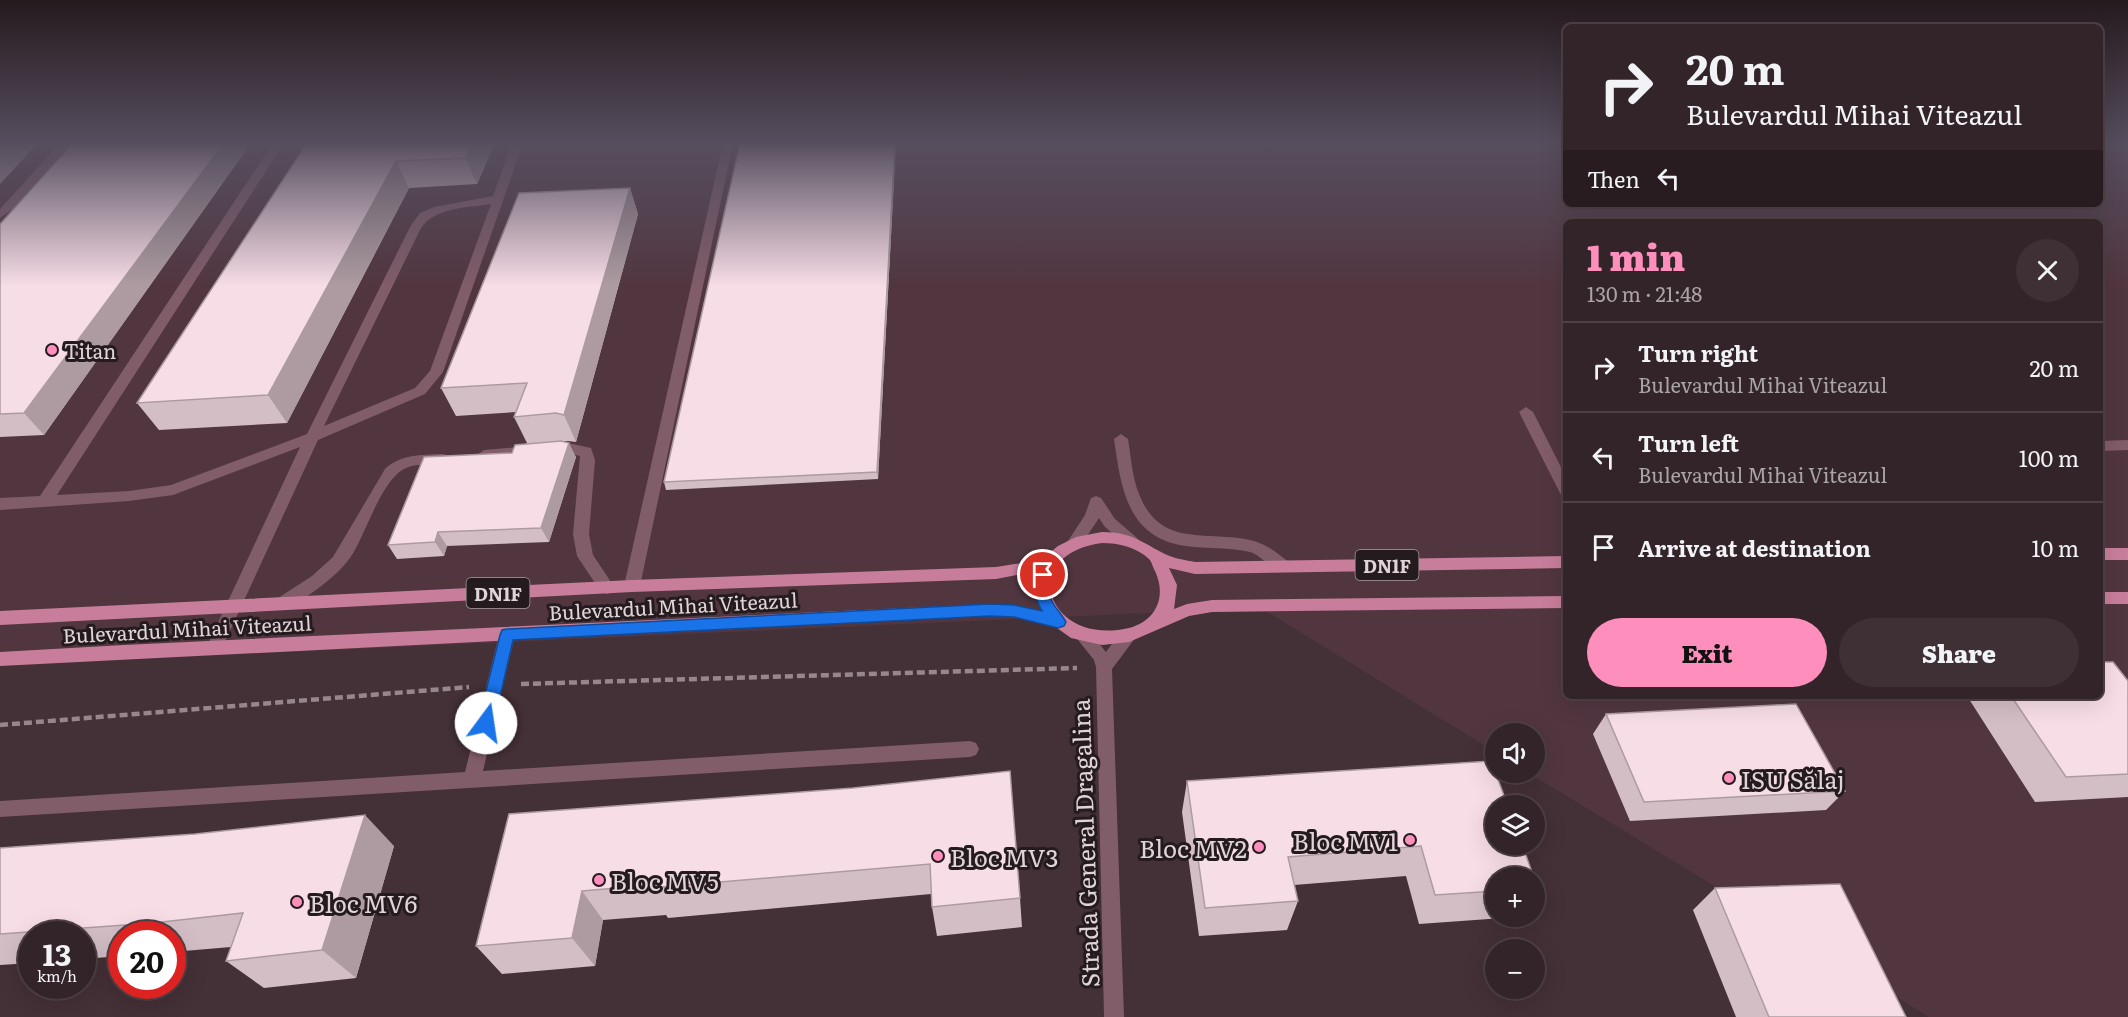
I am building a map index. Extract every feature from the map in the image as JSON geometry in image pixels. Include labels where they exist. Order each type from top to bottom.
[{"type":"main road","name":"Bulevardul Mihai Viteazul","points":[[0,618],[633,586],[996,573],[1029,568],[1052,560],[1074,544],[1102,537],[1132,542],[1156,556],[1195,568],[1563,562]]},
{"type":"main road","points":[[2103,554],[2128,554]]},
{"type":"main road","points":[[1153,625],[1164,612],[1170,598],[1170,583],[1166,569],[1156,556]]},
{"type":"main road","points":[[1052,560],[1043,575],[1042,591],[1047,608],[1058,622]]},
{"type":"main road","points":[[2103,598],[2128,598]]},
{"type":"main road","name":"Bulevardul Mihai Viteazul","points":[[0,659],[215,646],[507,635],[990,610],[1014,611],[1058,622],[1082,635],[1105,639],[1128,637],[1187,610],[1212,606],[1563,602]]},
{"type":"street","points":[[0,215],[25,190]]},
{"type":"street","points":[[45,501],[248,190]]},
{"type":"street","points":[[0,504],[129,496],[173,490],[312,437],[420,391],[436,372],[501,190]]},
{"type":"street","points":[[633,586],[718,190]]},
{"type":"street","points":[[215,646],[312,437],[415,227],[424,215],[438,210],[498,199]]},
{"type":"street","points":[[1526,412],[1563,485]]},
{"type":"street","points":[[1121,439],[1131,494],[1150,524],[1168,537],[1186,542],[1252,547],[1264,552],[1284,567]]},
{"type":"street","points":[[2103,446],[2128,445]]},
{"type":"street","points":[[284,603],[323,577],[345,554],[386,478],[396,466],[411,461],[568,448],[586,452],[588,460],[581,534],[585,556],[607,588]]},
{"type":"street","points":[[1074,544],[1092,516],[1096,502],[1110,524],[1132,542]]},
{"type":"street","points":[[472,780],[507,635]]},
{"type":"street","name":"Strada General Dragalina","points":[[1082,635],[1097,651],[1104,668],[1114,1017]]},
{"type":"street","points":[[1104,668],[1128,637]]},
{"type":"street","points":[[0,809],[970,749]]},
{"type":"path","points":[[0,725],[495,685],[1104,668]]},
{"type":"shaded area","points":[[0,190],[1563,190],[1563,207],[2103,207],[2103,190],[2128,190],[2128,1017],[1929,1017],[1545,783],[1545,723],[1485,723],[1485,746],[1261,608],[0,665]]},
{"type":"building","points":[[30,190],[189,190],[24,413],[0,414],[0,224]]},
{"type":"building","points":[[276,190],[380,190],[268,395],[137,403]]},
{"type":"building","points":[[629,190],[564,415],[556,413],[514,417],[527,383],[441,388],[519,193]]},
{"type":"building","points":[[729,190],[892,190],[877,472],[664,482]]},
{"type":"building","points":[[561,441],[569,443],[541,528],[438,532],[435,542],[388,545],[424,457],[512,453],[515,445]]},
{"type":"building","points":[[2103,662],[2113,662],[2128,681],[2128,774],[2066,777],[2013,699],[2103,699]]},
{"type":"building","points":[[1796,704],[1845,791],[1644,802],[1606,714]]},
{"type":"building","points":[[1485,761],[1485,783],[1499,783],[1504,795],[1485,795],[1485,855],[1526,855],[1530,867],[1485,867],[1485,892],[1435,895],[1421,846],[1288,857],[1298,901],[1205,908],[1187,781]]},
{"type":"building","points":[[1010,771],[1020,898],[932,907],[930,864],[650,888],[651,885],[582,891],[572,938],[476,946],[509,814],[853,788]]},
{"type":"building","points":[[365,815],[322,950],[226,961],[243,913],[171,921],[108,921],[108,926],[96,927],[96,921],[18,921],[18,933],[0,934],[0,848],[195,834]]},
{"type":"building","points":[[1840,884],[1906,1017],[1769,1017],[1715,888]]},
{"type":"place","name":"Titan","points":[[52,350]]},
{"type":"place","name":"ISU Sălaj","points":[[1729,778]]},
{"type":"place","name":"Bloc MV1","points":[[1410,840]]},
{"type":"place","name":"Bloc MV2","points":[[1259,847]]},
{"type":"place","name":"Bloc MV3","points":[[938,856]]},
{"type":"place","name":"Bloc MV5","points":[[599,880]]},
{"type":"place","name":"Bloc MV6","points":[[297,902]]},
{"type":"route","points":[[486,723],[507,635],[990,610],[1014,611],[1058,622],[1047,608],[1042,591],[1043,575]]}]
